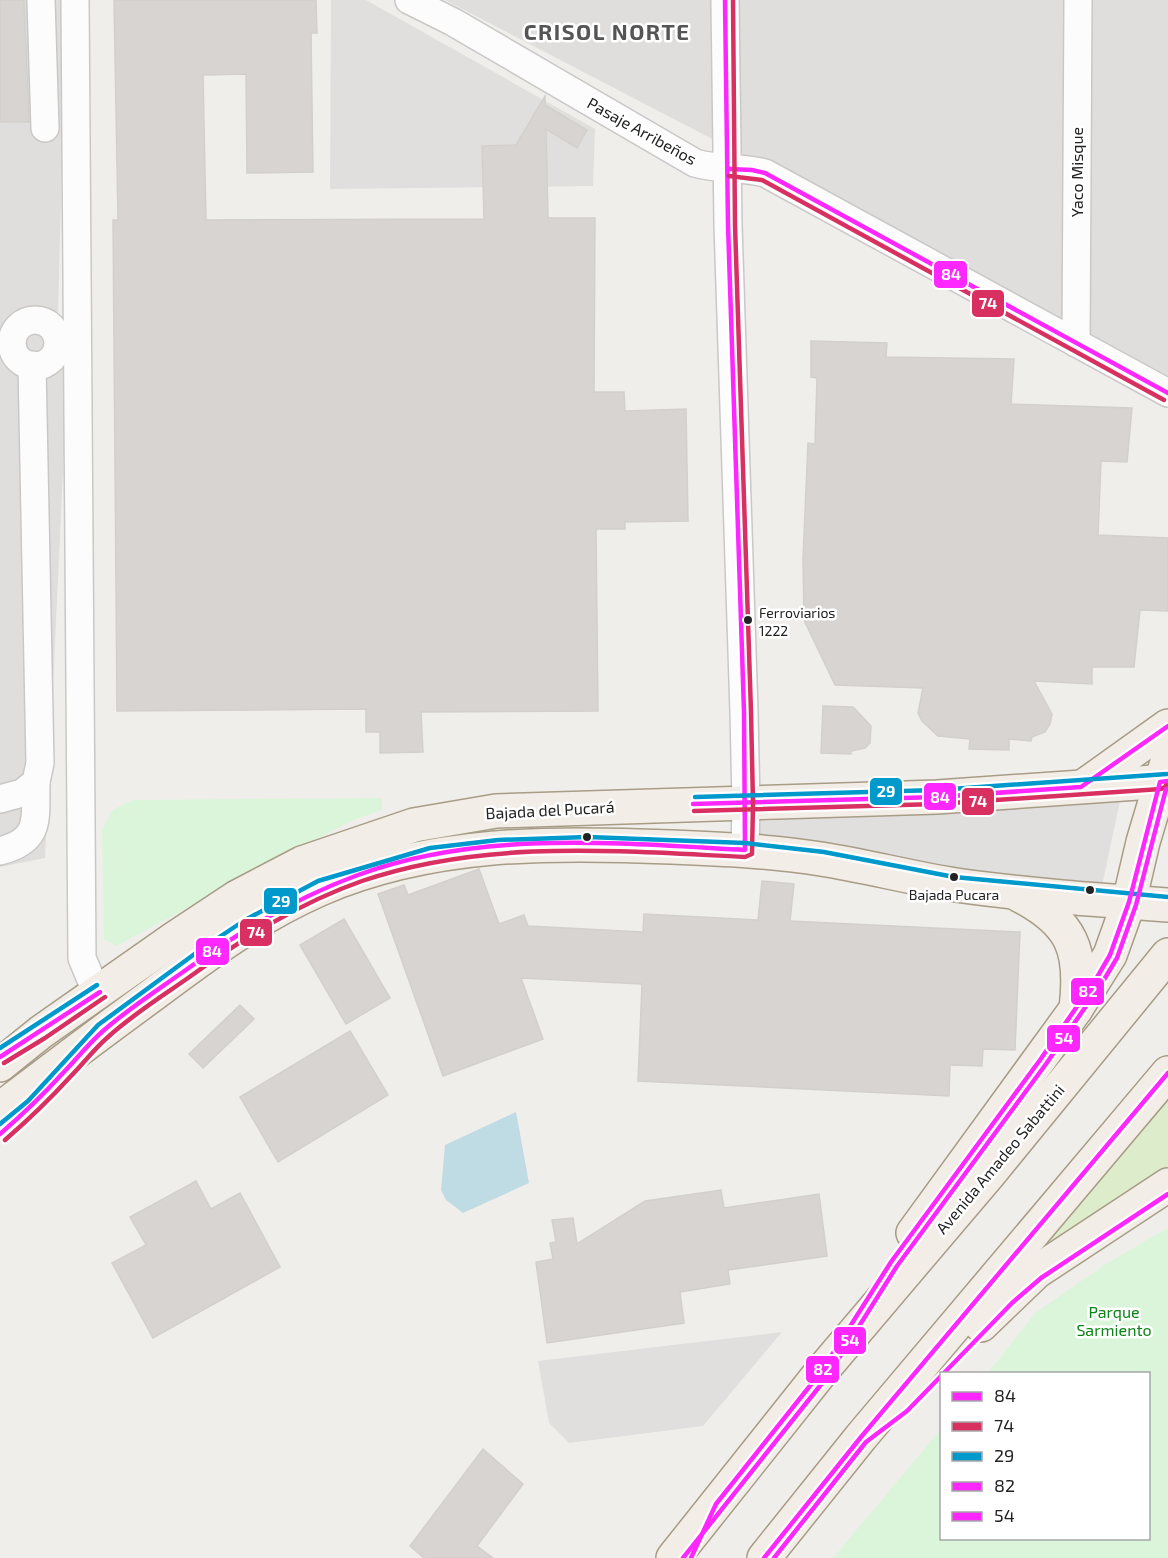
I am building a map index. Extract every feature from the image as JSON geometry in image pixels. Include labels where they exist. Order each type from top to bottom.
[{"type":"main road","points":[[1084,786],[1168,726]]},
{"type":"main road","name":"Bajada del Pucará","points":[[0,1065],[41,1032],[237,897],[302,863],[384,834],[448,818],[496,811],[937,797],[1084,786],[1165,773]]},
{"type":"main road","points":[[821,1372],[891,1262],[1076,1010],[1110,955],[1129,902],[1165,773]]},
{"type":"main road","name":"Bajada del Pucará","points":[[0,1109],[204,956],[249,926],[321,888],[432,855],[526,845],[588,844],[745,850],[823,859],[953,884],[1168,905]]},
{"type":"main road","points":[[1012,891],[1040,906],[1054,917],[1077,954],[1080,981],[1076,1010]]},
{"type":"main road","name":"Avenida Amadeo Sabattini","points":[[673,1558],[821,1372],[1160,965]]},
{"type":"main road","points":[[0,1057],[41,1032]]},
{"type":"main road","points":[[0,1134],[33,1106],[103,1032]]},
{"type":"main road","points":[[764,1558],[861,1437],[1168,1073]]},
{"type":"main road","points":[[861,1437],[902,1405],[1007,1298],[1036,1272],[1168,1185]]},
{"type":"street","points":[[41,0],[45,128]]},
{"type":"street","points":[[75,0],[82,958],[97,994]]},
{"type":"street","name":"Pasaje Arribeños","points":[[409,0],[453,22],[695,163],[708,167],[765,173],[1168,393]]},
{"type":"street","points":[[725,0],[728,225],[746,803],[745,850]]},
{"type":"street","name":"Yaco Misque","points":[[1076,343],[1078,0]]},
{"type":"street","points":[[34,320],[49,325],[57,337],[56,351],[46,363],[32,365],[18,358],[6,345],[21,325],[34,320]]},
{"type":"street","points":[[0,851],[13,848],[28,838],[35,824],[36,782],[40,763],[32,365]]},
{"type":"street","points":[[0,799],[22,793],[36,782]]},
{"type":"shaded area","points":[[0,0],[66,0],[58,316],[70,321],[45,858],[0,867]]},
{"type":"shaded area","points":[[331,0],[366,0],[595,129],[593,186],[330,189]]},
{"type":"shaded area","points":[[445,0],[1168,0],[1168,376]]},
{"type":"shaded area","points":[[1120,801],[1102,886],[1001,882],[759,837],[760,821]]},
{"type":"shaded area","points":[[782,1332],[703,1426],[569,1443],[549,1423],[538,1361]]},
{"type":"green space","points":[[382,798],[382,810],[351,821],[116,946],[104,939],[102,829],[113,810],[132,800]]},
{"type":"green space","points":[[1168,1089],[1168,1175],[1004,1284]]},
{"type":"green space","name":"Parque Sarmiento","points":[[1168,1228],[1168,1558],[833,1558],[940,1430],[940,1540],[1150,1540],[1150,1372],[989,1372],[1035,1313],[1109,1262]]},
{"type":"water","points":[[516,1112],[529,1183],[463,1213],[446,1200],[441,1190],[445,1145]]},
{"type":"building","points":[[0,0],[24,0],[29,122],[0,122]]},
{"type":"building","points":[[114,0],[316,0],[317,33],[311,33],[313,172],[247,173],[246,74],[203,75],[206,220],[484,219],[482,146],[516,145],[545,96],[545,105],[587,130],[577,148],[546,129],[548,218],[595,218],[594,392],[624,392],[625,411],[686,409],[688,521],[625,522],[625,529],[596,529],[598,711],[421,712],[423,752],[380,753],[380,732],[366,732],[366,709],[117,711],[113,220],[118,220]]},
{"type":"building","points":[[811,341],[887,343],[886,357],[1014,359],[1011,404],[1132,408],[1127,462],[1101,461],[1098,535],[1168,538],[1168,611],[1140,610],[1134,667],[1092,667],[1092,684],[1034,681],[1052,714],[1050,724],[1045,732],[1032,737],[1031,741],[1009,739],[1009,750],[969,749],[970,739],[938,736],[922,721],[918,713],[923,688],[835,685],[804,620],[803,559],[808,443],[815,444],[817,378],[811,377]]},
{"type":"building","points":[[823,706],[853,707],[871,726],[870,743],[865,748],[851,751],[851,754],[821,753]]},
{"type":"building","points":[[479,869],[499,924],[524,915],[528,926],[643,932],[644,914],[758,920],[762,881],[794,884],[790,921],[1020,932],[1015,1050],[983,1049],[982,1066],[950,1065],[949,1096],[638,1081],[642,984],[521,978],[543,1039],[443,1076],[378,894],[404,885],[408,895]]},
{"type":"building","points":[[344,919],[390,998],[346,1024],[300,945]]},
{"type":"building","points":[[240,1005],[254,1019],[203,1068],[189,1054]]},
{"type":"building","points":[[350,1031],[388,1095],[278,1162],[240,1097]]},
{"type":"building","points":[[196,1181],[211,1209],[240,1193],[280,1267],[153,1338],[112,1263],[146,1245],[130,1217]]},
{"type":"building","points":[[721,1190],[724,1208],[819,1194],[827,1256],[728,1270],[730,1284],[680,1292],[684,1323],[547,1343],[536,1262],[553,1259],[550,1243],[556,1242],[552,1220],[573,1218],[577,1244],[645,1201]]},
{"type":"building","points":[[483,1449],[523,1484],[477,1546],[493,1558],[424,1558],[410,1546]]},
{"type":"transit line","name":"84","points":[[0,1134],[40,1097],[98,1036],[142,1000],[224,944],[267,918],[312,894],[358,875],[405,861],[452,851],[500,845],[598,843],[745,850],[744,712],[728,225],[725,0]]},
{"type":"transit line","name":"74","points":[[5,1140],[47,1101],[103,1042],[137,1014],[250,936],[293,911],[362,881],[409,868],[503,853],[600,851],[745,857],[752,854],[751,712],[735,225],[733,0]]},
{"type":"transit line","name":"84","points":[[729,169],[765,173],[1168,393]]},
{"type":"transit line","name":"74","points":[[729,176],[762,180],[1164,400]]},
{"type":"transit line","name":"84","points":[[693,804],[937,797],[1081,787],[1168,726]]},
{"type":"transit line","name":"29","points":[[695,797],[937,790],[1167,774]]},
{"type":"transit line","name":"82","points":[[691,1558],[716,1504],[821,1372],[891,1262],[1040,1060],[1096,979],[1110,955],[1129,902],[1160,782],[1168,781]]},
{"type":"transit line","name":"74","points":[[694,811],[937,804],[1161,789],[1168,782]]},
{"type":"transit line","name":"54","points":[[683,1558],[827,1377],[897,1266],[1046,1064],[1102,983],[1117,958],[1136,905],[1166,789],[1168,789]]},
{"type":"transit line","name":"29","points":[[0,1124],[28,1101],[98,1025],[245,920],[318,881],[430,848],[498,840],[588,837],[745,843],[824,852],[954,877],[1168,897]]},
{"type":"transit line","name":"29","points":[[0,1048],[97,985]]},
{"type":"transit line","name":"84","points":[[0,1057],[100,992]]},
{"type":"transit line","name":"74","points":[[4,1063],[105,997]]},
{"type":"transit line","name":"82","points":[[764,1558],[861,1437],[1168,1073]]},
{"type":"transit line","name":"54","points":[[945,1372],[1012,1303],[1041,1278],[1168,1194]]},
{"type":"transit line","name":"54","points":[[774,1558],[866,1442],[907,1411],[940,1377]]},
{"type":"place","name":"Ferroviarios 1222","points":[[748,620]]},
{"type":"place","name":"Bajada Pucara","points":[[954,877]]},
{"type":"district","name":"CRISOL NORTE","points":[[607,32]]}]
